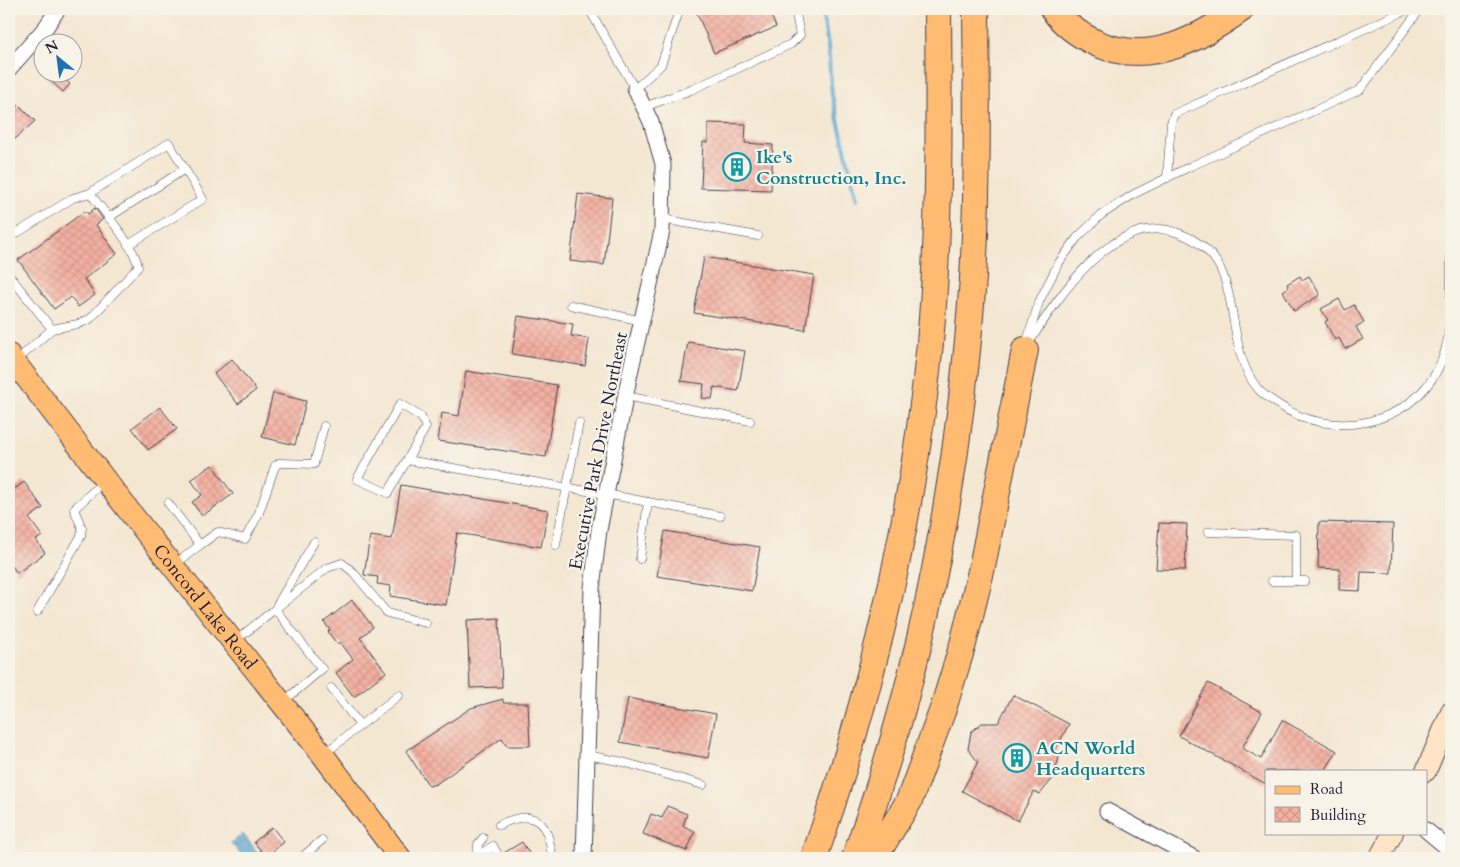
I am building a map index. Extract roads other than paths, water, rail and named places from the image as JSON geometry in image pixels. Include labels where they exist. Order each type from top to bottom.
[{"type":"highway","points":[[814,858],[835,800],[883,626],[908,495],[922,404],[930,343],[936,245],[939,124],[938,9]]},
{"type":"highway","points":[[855,858],[894,736],[914,663],[933,579],[961,402],[973,278],[976,9]]},
{"type":"highway","points":[[1053,9],[1071,28],[1090,40],[1109,48],[1133,53],[1156,52],[1180,45],[1201,35],[1241,9]]},
{"type":"highway","points":[[874,858],[909,800],[943,710],[963,644],[982,567],[1025,350]]},
{"type":"main road","name":"Concord Lake Road","points":[[11,358],[172,566],[323,755],[400,858]]},
{"type":"main road","points":[[1426,770],[1451,712]]},
{"type":"main road","points":[[1379,858],[1391,834]]},
{"type":"street","points":[[9,70],[46,27],[58,9]]},
{"type":"street","name":"Executive Park Drive Northeast","points":[[584,858],[592,588],[606,495],[657,253],[662,219],[663,164],[651,122],[635,89]]},
{"type":"street","points":[[1107,811],[1194,858]]},
{"type":"street","points":[[1428,832],[1451,851]]},
{"type":"lane","points":[[589,9],[635,89],[661,65],[682,9]]},
{"type":"lane","points":[[644,107],[691,90],[791,44],[800,35],[795,9]]},
{"type":"lane","points":[[1167,178],[1174,114],[1409,9]]},
{"type":"lane","points":[[1025,350],[1039,302],[1058,264],[1077,238],[1101,214],[1134,194],[1167,178],[1360,90],[1420,9]]},
{"type":"lane","points":[[9,238],[73,198],[90,193],[169,143],[203,199],[128,245]]},
{"type":"lane","points":[[108,218],[185,169]]},
{"type":"lane","points":[[11,358],[52,329],[78,324],[90,319],[138,267],[137,261],[128,245],[90,193]]},
{"type":"lane","points":[[662,219],[758,236]]},
{"type":"lane","points":[[1025,350],[1062,293],[1117,240],[1147,228],[1168,229],[1196,242],[1210,253],[1219,266],[1241,355],[1248,374],[1258,389],[1293,414],[1317,423],[1354,425],[1377,420],[1398,411],[1428,386],[1439,368],[1445,350],[1450,323],[1451,258]]},
{"type":"lane","points":[[9,275],[52,329]]},
{"type":"lane","points":[[571,305],[642,321]]},
{"type":"lane","points":[[626,396],[750,421]]},
{"type":"lane","points":[[400,404],[422,417],[426,427],[407,460],[388,493],[358,479],[400,404]]},
{"type":"lane","points":[[556,545],[579,423]]},
{"type":"lane","points":[[172,566],[218,532],[245,539],[259,513],[275,466],[279,463],[314,464],[324,426]]},
{"type":"lane","points":[[407,460],[720,516]]},
{"type":"lane","points":[[37,612],[81,536],[82,528],[74,509],[105,480]]},
{"type":"lane","points":[[640,559],[648,502]]},
{"type":"lane","points":[[168,504],[200,545]]},
{"type":"lane","points":[[1208,532],[1296,535],[1296,581]]},
{"type":"lane","points":[[275,609],[314,542]]},
{"type":"lane","points":[[234,643],[327,568],[342,563],[353,572],[388,613],[426,623]]},
{"type":"lane","points":[[1272,581],[1305,581]]},
{"type":"lane","points":[[275,609],[322,669],[282,703]]},
{"type":"lane","points":[[331,688],[360,725]]},
{"type":"lane","points":[[323,755],[399,695]]},
{"type":"lane","points":[[587,755],[623,762],[703,785]]},
{"type":"lane","points":[[499,825],[514,818],[526,816],[535,819],[542,824],[547,832],[552,858]]},
{"type":"lane","points":[[476,857],[478,844],[483,838]]},
{"type":"lane","points":[[301,858],[322,840]]},
{"type":"lane","points":[[476,857],[493,846],[500,858]]},
{"type":"water","points":[[243,834],[260,855],[257,858],[244,858],[231,843]]},
{"type":"waterway","points":[[822,9],[828,47],[832,95],[857,199]]},
{"type":"place","name":"Ike's Construction, Inc.","points":[[737,167]]},
{"type":"place","name":"ACN World Headquarters","points":[[1017,758]]}]
